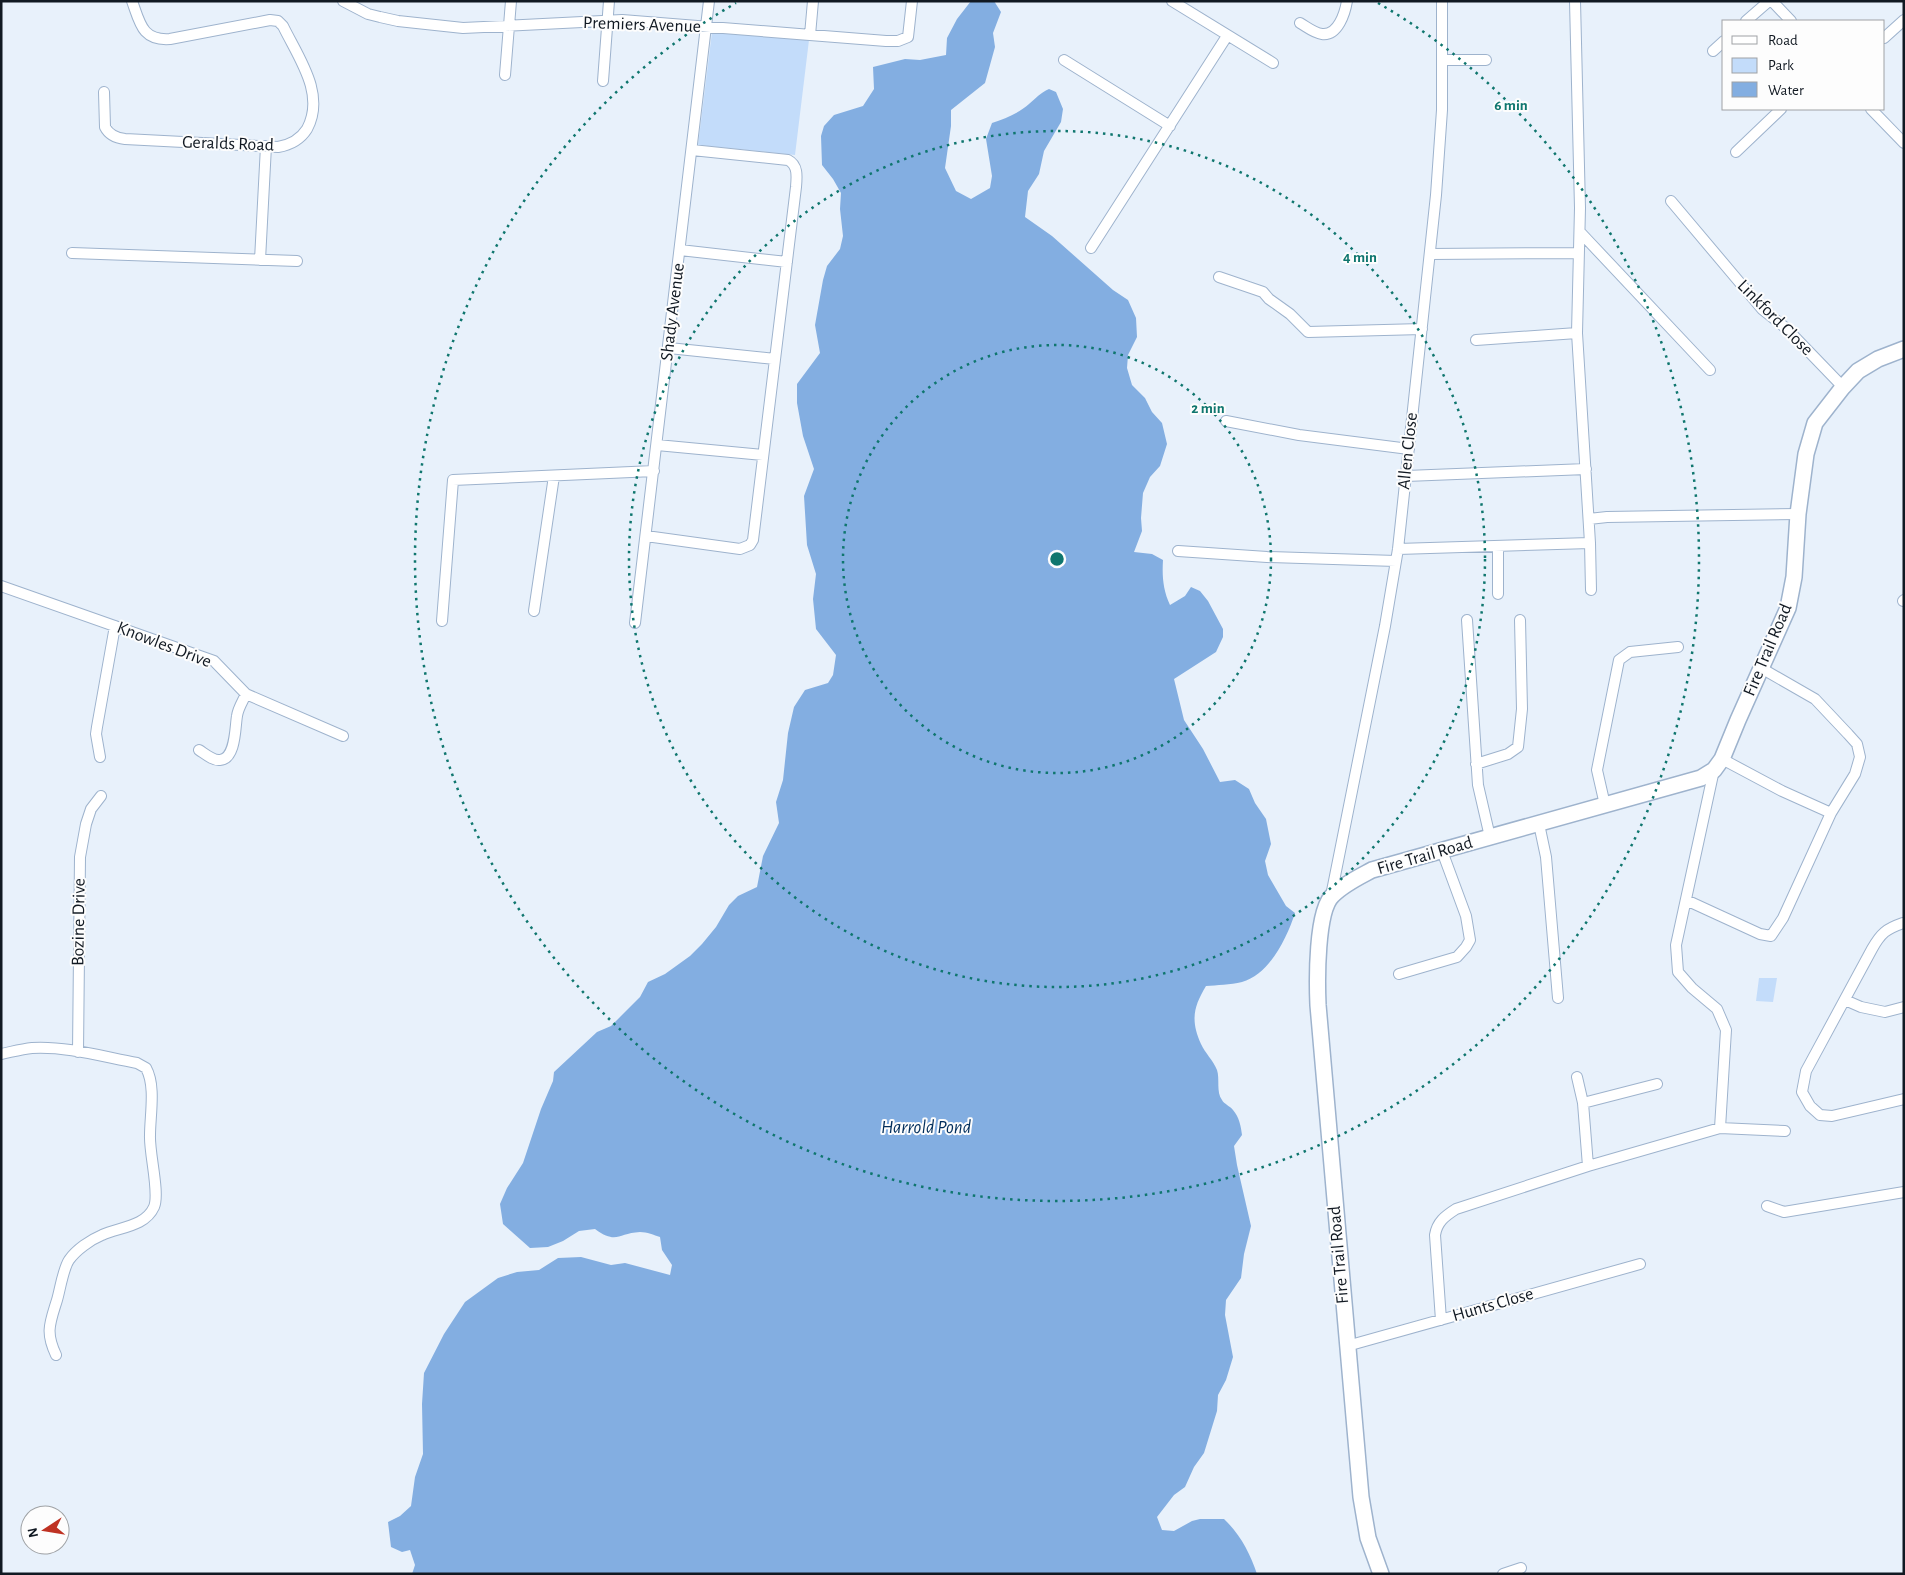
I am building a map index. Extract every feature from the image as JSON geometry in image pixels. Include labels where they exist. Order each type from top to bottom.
[{"type":"street","name":"Geralds Road","points":[[104,92],[105,128],[107,132],[118,138],[286,146],[299,139],[309,125],[314,105],[312,90],[307,74],[280,23],[270,20],[159,40],[150,36],[144,30],[132,1]]},
{"type":"street","name":"Premiers Avenue","points":[[343,1],[368,14],[398,21],[463,28],[607,20],[886,41],[903,40],[910,34],[912,1]]},
{"type":"street","points":[[505,75],[510,1]]},
{"type":"street","points":[[603,81],[609,1]]},
{"type":"street","name":"Shady Avenue","points":[[636,622],[709,1]]},
{"type":"street","points":[[810,35],[813,1]]},
{"type":"street","points":[[1172,1],[1273,63]]},
{"type":"street","points":[[1300,24],[1320,34],[1329,33],[1337,27],[1341,20],[1347,1]]},
{"type":"street","name":"Allen Close","points":[[1331,896],[1398,549],[1430,254],[1442,110],[1442,1]]},
{"type":"street","points":[[1575,1],[1580,232],[1577,334],[1589,519],[1591,590]]},
{"type":"street","points":[[1747,20],[1771,1],[1790,20]]},
{"type":"street","points":[[1885,37],[1904,20]]},
{"type":"street","points":[[1091,248],[1227,36]]},
{"type":"street","points":[[1713,51],[1722,43]]},
{"type":"street","points":[[1064,60],[1170,126]]},
{"type":"street","points":[[1442,60],[1486,60]]},
{"type":"street","points":[[1736,152],[1780,110]]},
{"type":"street","points":[[1872,110],[1904,144]]},
{"type":"street","points":[[260,260],[266,146]]},
{"type":"street","points":[[646,536],[740,549],[750,545],[787,262],[796,186],[796,172],[793,163],[788,160],[692,150]]},
{"type":"street","name":"Linkford Close","points":[[1671,201],[1762,309],[1787,329],[1843,387]]},
{"type":"street","points":[[1580,232],[1710,370]]},
{"type":"street","points":[[680,250],[787,262]]},
{"type":"street","points":[[1430,254],[1578,252]]},
{"type":"street","points":[[72,253],[297,261]]},
{"type":"street","points":[[1219,276],[1263,292],[1268,299],[1290,314],[1308,332],[1422,329]]},
{"type":"street","points":[[1476,340],[1577,334]]},
{"type":"street","points":[[669,348],[775,359]]},
{"type":"street","name":"Fire Trail Road","points":[[1381,1574],[1368,1538],[1364,1518],[1347,1346],[1318,1005],[1317,966],[1324,913],[1331,896],[1354,879],[1372,870],[1701,778],[1718,765],[1788,608],[1792,593],[1798,514],[1806,454],[1815,423],[1858,371],[1871,362],[1904,349]]},
{"type":"street","points":[[1226,421],[1299,436],[1408,449]]},
{"type":"street","points":[[657,445],[763,455]]},
{"type":"street","points":[[1406,476],[1586,469]]},
{"type":"street","points":[[442,621],[452,480],[654,471]]},
{"type":"street","points":[[534,611],[554,476]]},
{"type":"street","points":[[1589,519],[1606,517],[1798,514]]},
{"type":"street","points":[[1398,549],[1498,547],[1590,542]]},
{"type":"street","points":[[1498,547],[1498,594]]},
{"type":"street","points":[[1178,551],[1267,557],[1396,561]]},
{"type":"street","name":"Knowles Drive","points":[[1,586],[214,661],[246,694],[343,736]]},
{"type":"street","points":[[1467,620],[1478,785],[1490,837]]},
{"type":"street","points":[[1476,764],[1508,754],[1518,747],[1522,709],[1520,620]]},
{"type":"street","points":[[100,757],[96,727],[115,626]]},
{"type":"street","points":[[1605,805],[1597,770],[1619,660],[1630,652],[1678,647]]},
{"type":"street","points":[[1686,900],[1760,934],[1771,936],[1783,918],[1831,813],[1855,774],[1860,757],[1857,744],[1815,699],[1761,668]]},
{"type":"street","points":[[199,750],[216,760],[226,758],[233,745],[237,714],[246,694]]},
{"type":"street","points":[[1720,1128],[1726,1030],[1717,1009],[1692,988],[1678,972],[1676,945],[1718,765],[1831,813]]},
{"type":"street","name":"Bozine Drive","points":[[78,1052],[80,857],[86,824],[91,809],[101,796]]},
{"type":"street","points":[[1539,824],[1546,857],[1558,998]]},
{"type":"street","points":[[1400,974],[1457,957],[1470,940],[1466,916],[1442,851]]},
{"type":"street","points":[[1903,923],[1890,927],[1880,935],[1806,1071],[1802,1092],[1810,1106],[1820,1115],[1832,1116],[1904,1099]]},
{"type":"street","points":[[1844,1000],[1861,1007],[1884,1012],[1904,1007]]},
{"type":"street","points":[[1,1054],[34,1048],[78,1052],[138,1063],[148,1071],[151,1083],[150,1143],[156,1200],[153,1209],[132,1226],[102,1235],[83,1246],[68,1261],[49,1322],[50,1343],[56,1355]]},
{"type":"street","points":[[1577,1077],[1583,1104],[1588,1166]]},
{"type":"street","points":[[1583,1104],[1657,1084]]},
{"type":"street","points":[[1441,1320],[1436,1226],[1445,1216],[1456,1209],[1588,1166],[1720,1128],[1785,1131]]},
{"type":"street","points":[[1767,1206],[1784,1212],[1904,1192]]},
{"type":"street","name":"Hunts Close","points":[[1347,1346],[1640,1264]]},
{"type":"street","points":[[1504,1574],[1521,1568]]},
{"type":"green space","points":[[712,32],[809,40],[795,155],[698,145]]},
{"type":"green space","points":[[1759,978],[1777,978],[1773,1002],[1756,1001]]},
{"type":"water","name":"Harrold Pond","points":[[971,1],[994,1],[1001,12],[993,33],[995,47],[985,83],[951,110],[951,126],[945,168],[956,191],[971,199],[990,188],[992,176],[986,139],[992,123],[1016,113],[1049,89],[1056,92],[1063,109],[1061,122],[1044,151],[1039,174],[1028,191],[1025,217],[1052,236],[1113,290],[1128,300],[1136,318],[1137,337],[1128,355],[1127,368],[1132,385],[1145,398],[1152,412],[1162,423],[1167,444],[1160,466],[1150,477],[1143,493],[1142,531],[1134,552],[1152,554],[1163,560],[1164,583],[1170,605],[1185,596],[1191,587],[1200,591],[1208,601],[1223,629],[1223,637],[1216,652],[1174,679],[1184,720],[1203,749],[1220,782],[1235,780],[1249,789],[1255,803],[1266,819],[1271,844],[1265,861],[1268,875],[1286,906],[1295,913],[1282,944],[1269,964],[1261,972],[1242,982],[1206,986],[1196,1007],[1195,1028],[1203,1047],[1217,1070],[1220,1097],[1235,1113],[1240,1125],[1242,1135],[1234,1146],[1251,1226],[1244,1254],[1241,1278],[1226,1300],[1225,1315],[1233,1357],[1226,1380],[1218,1395],[1217,1411],[1204,1453],[1194,1467],[1185,1487],[1174,1495],[1157,1517],[1162,1530],[1174,1531],[1192,1521],[1200,1519],[1224,1519],[1244,1544],[1257,1574],[412,1574],[415,1565],[410,1550],[402,1552],[391,1547],[388,1522],[400,1516],[411,1506],[415,1477],[423,1454],[422,1404],[424,1373],[444,1334],[465,1302],[498,1278],[517,1272],[539,1270],[558,1258],[581,1257],[611,1265],[625,1263],[670,1275],[672,1265],[662,1250],[660,1237],[640,1232],[613,1237],[602,1234],[595,1229],[579,1231],[563,1241],[548,1247],[530,1248],[503,1224],[500,1204],[507,1188],[523,1163],[541,1109],[553,1081],[554,1072],[597,1032],[611,1026],[640,997],[648,982],[665,974],[690,956],[716,927],[729,905],[738,896],[757,887],[763,856],[779,823],[776,802],[783,780],[788,733],[794,707],[805,690],[828,683],[833,675],[836,655],[816,629],[813,599],[816,574],[807,545],[804,496],[814,469],[803,436],[797,403],[797,384],[820,353],[815,325],[823,280],[827,266],[840,249],[843,236],[840,209],[841,193],[822,165],[821,136],[824,126],[834,115],[863,106],[874,89],[873,67],[905,59],[920,60],[946,55],[947,38],[957,19]]}]
